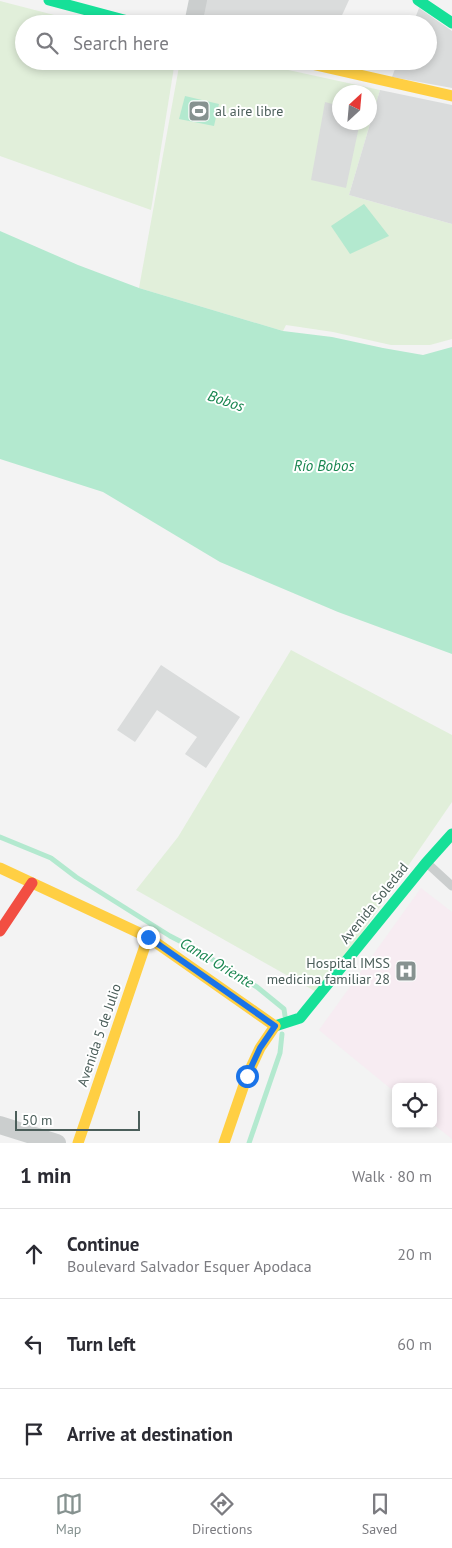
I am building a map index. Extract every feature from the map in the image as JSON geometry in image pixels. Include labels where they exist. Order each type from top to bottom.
[{"type":"street","points":[[49,0],[105,15]]},
{"type":"street","points":[[196,15],[198,0]]},
{"type":"street","points":[[418,0],[452,23]]},
{"type":"street","points":[[338,70],[452,96]]},
{"type":"street","name":"Avenida Soledad","points":[[275,1026],[300,1018],[426,862],[452,834]]},
{"type":"street","points":[[0,868],[148,937],[275,1026],[260,1048],[250,1069],[224,1143]]},
{"type":"street","points":[[0,931],[32,883]]},
{"type":"street","name":"Avenida 5 de Julio","points":[[78,1143],[148,937]]},
{"type":"street","points":[[0,1125],[57,1143]]},
{"type":"lane","points":[[426,862],[452,886]]},
{"type":"shaded area","points":[[0,1],[54,15],[15,15],[15,70],[174,70],[151,210],[0,156]]},
{"type":"shaded area","points":[[178,70],[288,70],[357,85],[332,85],[332,130],[368,130],[349,195],[452,224],[452,339],[430,345],[391,345],[333,332],[286,325],[283,331],[139,288]]},
{"type":"shaded area","points":[[377,89],[380,90],[377,100]]},
{"type":"shaded area","points":[[291,650],[452,735],[452,802],[320,994],[136,890],[178,837]]},
{"type":"shaded area","name":"Hospital IMSS medicina familiar 28","points":[[421,888],[452,912],[452,1139],[437,1127],[437,1083],[392,1083],[392,1090],[319,1030]]},
{"type":"water","name":"al aire libre","points":[[185,96],[219,104],[214,126],[179,119]]},
{"type":"water","points":[[364,204],[389,236],[350,254],[331,226]]},
{"type":"water","name":"Río Bobos","points":[[0,231],[78,265],[139,288],[283,331],[332,337],[423,355],[452,347],[452,654],[338,612],[220,562],[103,492],[0,459]]},
{"type":"building","points":[[206,0],[349,0],[342,15],[203,15]]},
{"type":"building","points":[[419,8],[429,15],[416,15]]},
{"type":"building","points":[[437,21],[452,31],[452,88],[392,77],[395,70],[437,70]]},
{"type":"building","points":[[380,90],[452,105],[452,224],[349,195],[368,130],[377,130],[377,100]]},
{"type":"building","points":[[325,102],[332,104],[332,130],[358,130],[346,188],[311,180]]},
{"type":"building","points":[[161,665],[240,717],[206,768],[185,754],[197,737],[157,710],[135,742],[117,730]]},
{"type":"waterway","name":"Canal Oriente","points":[[0,837],[51,858],[76,877],[170,936],[197,950],[257,987],[284,1009],[285,1016]]},
{"type":"waterway","name":"Canal Oriente","points":[[249,1143],[280,1053],[282,1034]]},
{"type":"traffic: fast","points":[[49,0],[105,15]]},
{"type":"traffic: fast","points":[[418,0],[452,23]]},
{"type":"traffic: fast","points":[[275,1026],[300,1018],[426,863],[452,834]]},
{"type":"traffic: slow","points":[[338,70],[452,96]]},
{"type":"traffic: slow","points":[[0,868],[148,937],[275,1026]]},
{"type":"traffic: slow","points":[[78,1143],[148,937]]},
{"type":"traffic: slow","points":[[224,1143],[247,1076],[260,1048],[275,1026]]},
{"type":"traffic: jam","points":[[0,931],[32,883]]},
{"type":"place","name":"al aire libre","points":[[199,111]]},
{"type":"place","name":"Hospital IMSS medicina familiar 28","points":[[406,971]]},
{"type":"route","points":[[148,937],[275,1026],[260,1048],[247,1076]]},
{"type":"water label","name":"Bobos","points":[[226,401]]}]
